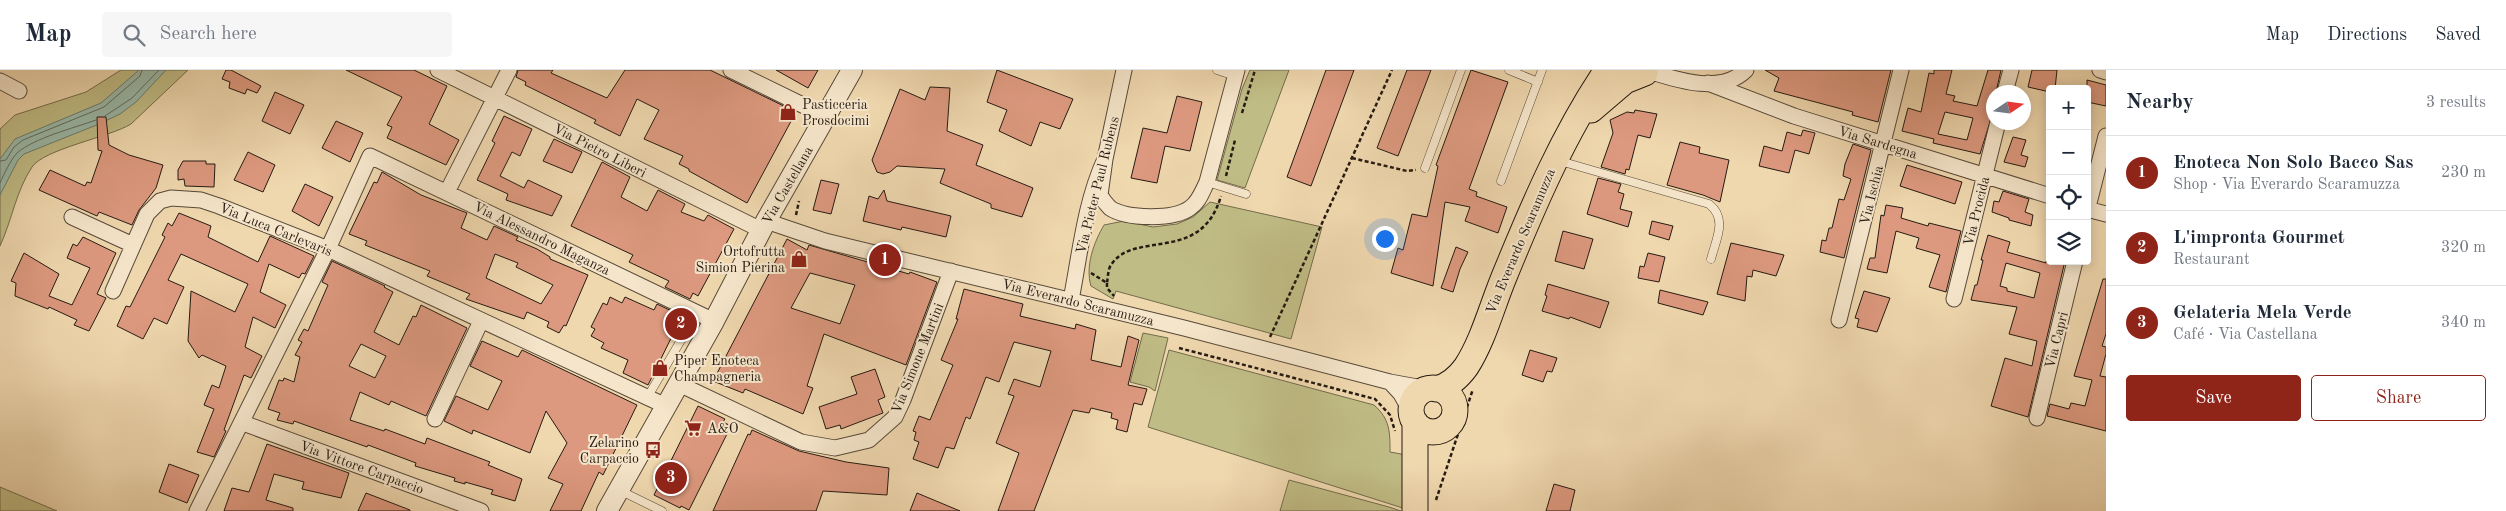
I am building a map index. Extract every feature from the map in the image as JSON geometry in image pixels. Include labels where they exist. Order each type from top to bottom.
[{"type":"main road","name":"Via Everardo Scaramuzza","points":[[1572,130],[1615,88],[1647,71]]},
{"type":"main road","name":"Via Everardo Scaramuzza","points":[[1424,508],[1430,461],[1468,380],[1474,354],[1507,269],[1556,159],[1599,76]]},
{"type":"main road","name":"Via Everardo Scaramuzza","points":[[1432,389],[1454,381],[1474,354]]},
{"type":"main road","points":[[1413,417],[1429,432],[1450,419],[1449,396],[1432,389],[1417,395],[1413,417],[1424,508]]},
{"type":"street","name":"Via Pietro Liberi","points":[[438,70],[764,226]]},
{"type":"street","points":[[448,192],[509,70]]},
{"type":"street","points":[[731,70],[827,117]]},
{"type":"street","name":"Via Castellana","points":[[607,511],[678,384],[705,317],[764,226],[852,70]]},
{"type":"street","name":"Via Pieter Paul Rubens","points":[[1071,300],[1084,230],[1099,172],[1105,159],[1124,70]]},
{"type":"street","points":[[1084,230],[1099,217],[1118,212],[1164,217],[1177,216],[1199,200],[1207,182],[1237,70]]},
{"type":"street","name":"Via Everardo Scaramuzza","points":[[1647,71],[1708,83],[1727,82],[1746,70]]},
{"type":"street","name":"Via Ischia","points":[[1839,320],[1901,70]]},
{"type":"street","points":[[2007,85],[2011,70]]},
{"type":"street","points":[[2100,70],[2106,72]]},
{"type":"street","points":[[0,81],[19,91]]},
{"type":"street","name":"Via Sardegna","points":[[1708,83],[1794,116],[2046,195]]},
{"type":"street","name":"Via Procida","points":[[1954,298],[1996,130]]},
{"type":"street","points":[[2091,194],[2106,136]]},
{"type":"street","name":"Via Alessandro Maganza","points":[[328,250],[370,156],[705,317]]},
{"type":"street","points":[[1105,159],[1100,195],[1105,203],[1118,212]]},
{"type":"street","name":"Via Luca Carlevaris","points":[[113,291],[153,205],[171,198],[201,200],[328,250],[666,406]]},
{"type":"street","points":[[2091,210],[2106,214]]},
{"type":"street","points":[[72,217],[133,245]]},
{"type":"street","name":"Via Everardo Scaramuzza","points":[[764,226],[1071,300],[1390,382],[1432,389]]},
{"type":"street","points":[[197,511],[243,423],[328,250]]},
{"type":"street","name":"Via Capri","points":[[2036,418],[2074,265]]},
{"type":"street","name":"Via Simone Martini","points":[[678,384],[801,442],[835,448],[869,440],[895,417],[951,271]]},
{"type":"street","points":[[435,419],[481,320]]},
{"type":"street","points":[[1390,382],[1401,394],[1413,417]]},
{"type":"street","name":"Via Vittore Carpaccio","points":[[243,423],[481,511]]},
{"type":"lane","points":[[1217,70],[1229,74],[1237,70]]},
{"type":"lane","points":[[1425,168],[1461,70]]},
{"type":"lane","points":[[1509,70],[1538,82]]},
{"type":"lane","points":[[1501,181],[1542,70]]},
{"type":"lane","points":[[1556,159],[1709,204],[1718,212],[1720,223],[1712,259]]},
{"type":"lane","points":[[1207,182],[1246,194]]},
{"type":"lane","points":[[647,398],[705,317]]},
{"type":"lane","points":[[619,490],[662,511]]},
{"type":"path","points":[[1268,341],[1392,70]]},
{"type":"path","points":[[1352,158],[1406,172],[1425,168]]},
{"type":"path","points":[[798,218],[795,209],[799,199]]},
{"type":"path","points":[[1179,348],[1375,399],[1390,415],[1395,432],[1394,439]]},
{"type":"path","points":[[1424,508],[1450,460]]},
{"type":"shaded area","points":[[121,70],[188,70],[131,124],[63,149],[39,161],[32,167],[22,186],[0,246],[0,129],[15,115],[86,92]]},
{"type":"shaded area","points":[[1250,70],[1289,70],[1245,188],[1217,180],[1242,89]]},
{"type":"shaded area","points":[[1210,202],[1322,227],[1291,339],[1116,291],[1113,299],[1091,286],[1089,278],[1090,262],[1097,239],[1104,225],[1124,221],[1153,227],[1177,224],[1193,217]]},
{"type":"shaded area","points":[[1143,333],[1168,338],[1155,391],[1149,387],[1130,382]]},
{"type":"shaded area","points":[[1169,350],[1374,405],[1383,415],[1388,426],[1390,452],[1412,456],[1409,510],[1148,427]]},
{"type":"shaded area","points":[[1289,480],[1389,507],[1401,511],[1280,511]]},
{"type":"shaded area","points":[[0,487],[57,511],[0,511]]},
{"type":"water","points":[[139,70],[166,70],[136,102],[120,114],[24,154],[18,160],[0,195],[0,159],[15,139],[101,103]]},
{"type":"building","points":[[226,70],[231,70],[261,86],[257,93],[247,89],[245,94],[229,88],[230,82],[222,79]]},
{"type":"building","points":[[346,70],[414,70],[447,86],[429,124],[459,140],[446,165],[387,138],[392,127],[387,125],[402,97]]},
{"type":"building","points":[[518,70],[553,70],[551,73],[607,98],[625,70],[710,70],[796,112],[747,203],[679,164],[683,156],[644,139],[659,110],[637,99],[620,136],[594,123],[596,120],[525,85],[526,82],[516,77]]},
{"type":"building","points":[[776,70],[818,70],[808,88]]},
{"type":"building","points":[[997,70],[1073,99],[1060,129],[1040,122],[1031,146],[999,131],[1007,110],[987,102]]},
{"type":"building","points":[[1326,70],[1354,70],[1311,186],[1287,177]]},
{"type":"building","points":[[1407,70],[1431,70],[1398,156],[1377,148]]},
{"type":"building","points":[[1471,70],[1508,82],[1469,189],[1477,192],[1476,196],[1507,207],[1498,233],[1465,221],[1470,207],[1445,202],[1433,286],[1391,273],[1398,248],[1403,250],[1412,214],[1427,217],[1438,166],[1436,165]]},
{"type":"building","points":[[1765,70],[1891,70],[1878,122],[1852,115],[1853,112],[1774,91],[1779,78]]},
{"type":"building","points":[[1934,70],[1952,70],[1946,94],[1955,96],[1953,101],[1977,106],[1988,70],[2001,70],[1998,85],[1986,85],[1987,130],[1980,154],[1933,143],[1934,139],[1902,131],[1908,108],[1921,112],[1929,73],[1934,74]],"holes":[[[1945,112],[1973,118],[1967,140],[1938,134]]]},
{"type":"building","points":[[2032,70],[2057,70],[2055,85],[2046,85],[2046,91],[2031,88],[2031,85],[2028,85]]},
{"type":"building","points":[[2087,80],[2106,85],[2106,106],[2091,103],[2091,85],[2087,85]]},
{"type":"building","points":[[930,87],[950,88],[947,131],[983,145],[976,165],[1033,188],[1022,217],[991,208],[991,204],[940,183],[945,169],[897,166],[890,172],[883,174],[877,172],[872,160],[900,89],[925,100]]},
{"type":"building","points":[[275,92],[304,105],[290,134],[262,121]]},
{"type":"building","points":[[1177,96],[1202,102],[1190,151],[1165,146],[1157,183],[1131,178],[1143,128],[1167,133]]},
{"type":"building","points":[[1635,110],[1657,114],[1650,138],[1638,135],[1629,170],[1626,169],[1625,174],[1601,167],[1613,133],[1610,120],[1627,112],[1634,113]]},
{"type":"building","points":[[504,116],[532,129],[520,156],[512,152],[500,176],[524,188],[528,180],[562,196],[552,216],[506,200],[508,194],[477,180],[495,143],[492,141]]},
{"type":"building","points":[[97,117],[106,117],[109,145],[129,155],[163,165],[156,188],[139,210],[132,225],[99,212],[97,216],[39,190],[50,170],[85,186],[87,182],[91,183],[102,151],[98,150]]},
{"type":"building","points":[[336,121],[363,133],[350,162],[322,148]]},
{"type":"building","points":[[1803,130],[1815,133],[1809,154],[1795,150],[1789,173],[1759,166],[1764,146],[1782,151],[1787,132],[1801,136]]},
{"type":"building","points":[[2013,137],[2026,140],[2021,155],[2028,157],[2025,167],[2004,162]]},
{"type":"building","points":[[554,139],[582,152],[572,173],[543,161]]},
{"type":"building","points":[[1680,142],[1700,147],[1699,153],[1729,160],[1720,202],[1667,185]]},
{"type":"building","points":[[1853,144],[1871,150],[1844,258],[1820,252],[1822,240],[1826,241],[1829,228],[1832,228],[1839,199],[1844,200],[1851,179],[1843,176],[1845,164]]},
{"type":"building","points":[[248,152],[275,165],[263,192],[234,180]]},
{"type":"building","points":[[183,161],[206,161],[206,164],[215,164],[214,187],[185,186],[184,179],[178,180],[178,170]]},
{"type":"building","points":[[602,162],[630,177],[621,197],[647,211],[658,190],[685,204],[681,212],[704,221],[708,215],[734,229],[698,296],[693,293],[690,299],[665,287],[669,281],[629,262],[633,255],[571,226]]},
{"type":"building","points":[[1907,165],[1962,182],[1955,204],[1900,186]]},
{"type":"building","points":[[382,172],[421,195],[467,213],[461,228],[487,240],[494,226],[518,237],[516,240],[537,249],[550,257],[550,259],[588,275],[566,326],[564,325],[559,333],[547,327],[549,322],[527,312],[524,319],[466,299],[470,294],[427,276],[430,271],[365,245],[367,241],[349,234],[374,182],[377,183]],"holes":[[[495,254],[518,263],[516,267],[553,285],[541,304],[486,278]]]},
{"type":"building","points":[[1598,178],[1621,184],[1618,192],[1624,194],[1620,209],[1632,212],[1628,227],[1587,214]]},
{"type":"building","points":[[821,180],[839,184],[831,214],[813,210]]},
{"type":"building","points":[[305,184],[333,197],[319,226],[292,211]]},
{"type":"building","points":[[884,190],[887,201],[951,216],[946,237],[902,227],[901,230],[863,221],[869,196],[878,199]]},
{"type":"building","points":[[2003,191],[2029,199],[2025,212],[2033,215],[2031,226],[2009,220],[2009,218],[1992,212],[1994,201],[1999,202]]},
{"type":"building","points":[[1886,205],[1903,208],[1901,218],[1928,226],[1929,223],[1961,231],[1946,292],[1929,287],[1940,255],[1916,248],[1919,238],[1896,231],[1887,273],[1867,269],[1870,258],[1875,258],[1881,215],[1884,216]]},
{"type":"building","points":[[179,213],[211,226],[208,237],[258,262],[270,236],[314,256],[305,274],[302,273],[299,278],[269,264],[260,292],[286,305],[275,328],[253,317],[245,347],[262,356],[251,378],[244,375],[224,430],[226,431],[214,457],[197,452],[214,409],[204,405],[212,385],[219,388],[226,366],[202,355],[199,358],[188,341],[191,291],[235,312],[248,284],[181,254],[168,280],[184,287],[167,324],[154,318],[143,339],[117,326],[126,306],[130,307],[165,237],[162,235],[168,223],[172,226]]},
{"type":"building","points":[[1652,221],[1673,226],[1669,240],[1649,234]]},
{"type":"building","points":[[1563,231],[1593,239],[1584,269],[1555,261]]},
{"type":"building","points":[[1988,235],[2010,242],[2007,252],[2046,263],[2046,265],[2064,265],[2028,417],[1991,406],[2005,358],[2032,366],[2037,341],[2009,334],[2017,307],[1971,300],[1983,260],[1981,260]],"holes":[[[2006,263],[2040,273],[2034,298],[2007,291],[2007,288],[2000,286]]]},
{"type":"building","points":[[83,237],[116,253],[97,294],[106,298],[89,331],[74,325],[77,320],[49,307],[48,309],[15,296],[16,283],[11,281],[24,253],[59,274],[49,296],[72,305],[90,268],[67,258],[73,244],[77,246]]},
{"type":"building","points":[[787,239],[807,250],[809,245],[909,274],[910,272],[937,282],[906,365],[824,334],[807,386],[813,388],[803,414],[745,389],[743,393],[713,381]],"holes":[[[810,273],[855,285],[840,324],[791,308]]]},
{"type":"building","points":[[1731,243],[1784,255],[1776,276],[1753,270],[1752,277],[1747,276],[1745,301],[1717,294]]},
{"type":"building","points":[[1456,247],[1468,252],[1460,269],[1453,292],[1441,288]]},
{"type":"building","points":[[1648,253],[1665,257],[1659,282],[1638,278],[1640,266],[1644,267]]},
{"type":"building","points":[[332,261],[385,286],[393,292],[374,332],[399,345],[413,316],[416,317],[421,305],[467,328],[426,416],[391,401],[389,405],[360,392],[350,420],[384,431],[385,429],[425,444],[427,438],[490,462],[488,465],[522,479],[515,501],[491,494],[493,490],[454,481],[455,478],[415,466],[416,463],[368,445],[367,447],[294,421],[293,424],[277,420],[280,413],[268,409],[279,380],[283,381],[284,378],[294,382],[300,357],[295,355],[302,342],[298,340],[304,329],[308,331],[328,285],[322,282]],"holes":[[[361,344],[386,356],[375,378],[349,366]]]},
{"type":"building","points":[[2103,279],[2106,279],[2106,334],[2102,346],[2106,347],[2106,354],[2100,376],[2106,377],[2106,431],[2047,416],[2050,404],[2069,409],[2071,403],[2085,406],[2092,380],[2074,376]]},
{"type":"building","points":[[1548,284],[1609,302],[1600,328],[1570,317],[1569,319],[1542,311],[1547,296],[1545,295]]},
{"type":"building","points":[[964,289],[1023,304],[1020,316],[1075,329],[1076,324],[1096,330],[1091,360],[1121,367],[1128,336],[1139,340],[1128,385],[1147,389],[1142,405],[1134,403],[1127,432],[1116,429],[1118,420],[1111,418],[1112,413],[1091,408],[1089,413],[1073,410],[1034,511],[998,511],[1019,453],[996,443],[1014,396],[1008,394],[1014,379],[1040,387],[1051,351],[1014,342],[999,382],[986,377],[970,419],[966,417],[954,449],[946,447],[938,468],[913,459],[919,442],[914,440],[916,432],[913,431],[919,416],[930,420],[953,365],[941,360],[958,319],[956,319]]},
{"type":"building","points":[[1660,290],[1708,302],[1703,315],[1658,303]]},
{"type":"building","points":[[1864,291],[1890,298],[1877,332],[1857,327],[1859,319],[1855,318]]},
{"type":"building","points":[[610,297],[622,303],[625,297],[654,310],[657,304],[682,316],[648,385],[623,373],[628,360],[601,348],[604,343],[591,336],[595,329],[591,327],[603,303],[607,305]]},
{"type":"building","points":[[482,341],[518,357],[522,350],[637,405],[603,475],[599,472],[581,511],[550,511],[563,484],[548,478],[567,443],[546,411],[530,453],[473,430],[472,434],[444,421],[456,396],[488,410],[502,381],[470,366]]},
{"type":"building","points":[[1530,350],[1557,358],[1552,372],[1547,371],[1543,382],[1522,375]]},
{"type":"building","points":[[875,369],[885,397],[878,400],[883,413],[841,429],[840,425],[826,429],[819,407],[857,394],[851,377]]},
{"type":"building","points":[[698,406],[725,419],[723,422],[731,426],[689,510],[681,506],[680,508],[654,495]]},
{"type":"building","points":[[752,430],[799,451],[846,462],[889,468],[887,495],[823,491],[816,511],[713,511],[748,434],[750,435]]},
{"type":"building","points":[[267,444],[349,473],[341,498],[302,489],[304,482],[274,474],[266,500],[293,508],[293,511],[224,511],[232,488],[249,492]]},
{"type":"building","points":[[169,464],[199,475],[187,503],[159,492]]},
{"type":"building","points":[[1554,484],[1575,490],[1570,511],[1546,511]]},
{"type":"building","points":[[366,493],[410,510],[410,511],[358,511]]},
{"type":"building","points":[[917,493],[960,511],[910,511]]},
{"type":"place","name":"Pasticceria Prosdocimi","points":[[788,112]]},
{"type":"place","name":"Ortofrutta Simion Pierina","points":[[799,259]]},
{"type":"place","name":"Enoteca Non Solo Bacco Sas","points":[[885,260]]},
{"type":"place","name":"L'impronta Gourmet","points":[[681,324]]},
{"type":"place","name":"Piper Enoteca Champagneria","points":[[660,368]]},
{"type":"place","name":"A&O","points":[[693,428]]},
{"type":"place","name":"Zelarino Carpaccio","points":[[653,450]]},
{"type":"place","name":"Gelateria Mela Verde","points":[[671,478]]}]
